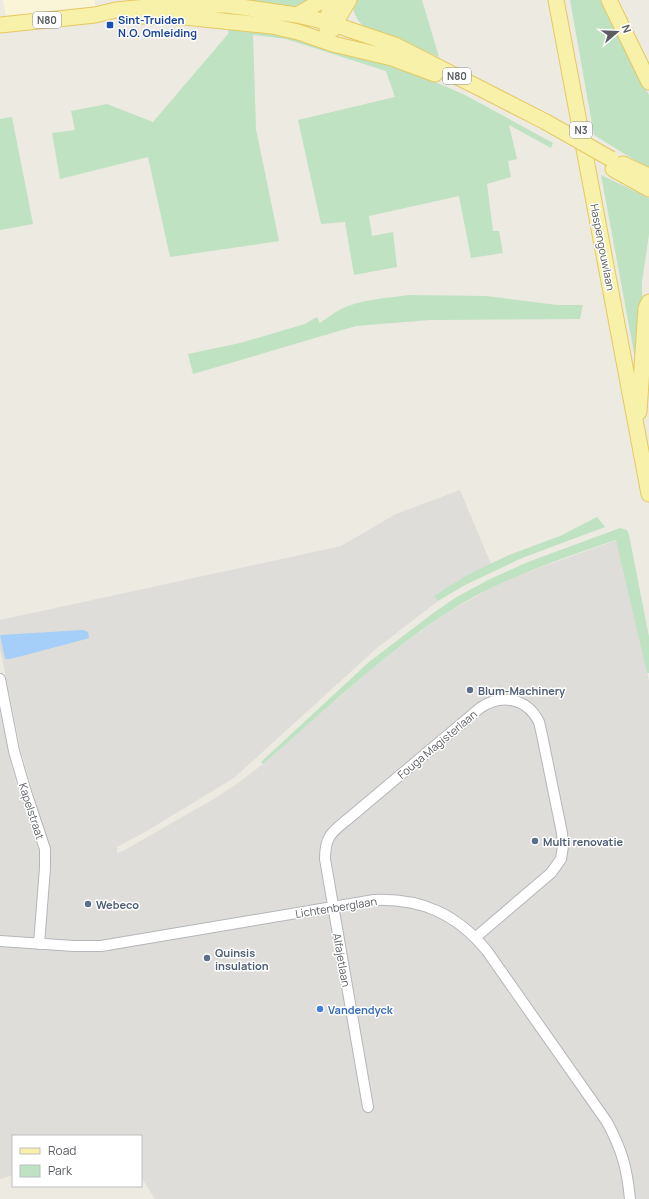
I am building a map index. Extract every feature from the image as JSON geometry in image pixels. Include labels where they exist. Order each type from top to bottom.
[{"type":"main road","points":[[297,15],[323,0]]},
{"type":"main road","points":[[331,30],[330,7],[333,0]]},
{"type":"main road","points":[[609,0],[649,82]]},
{"type":"main road","points":[[331,30],[349,1]]},
{"type":"main road","points":[[349,1],[355,21],[367,35]]},
{"type":"main road","name":"Haspengouwlaan","points":[[555,3],[611,285],[649,494]]},
{"type":"main road","name":"N80","points":[[95,15],[116,10],[187,4],[227,5],[297,15],[331,30],[351,44],[386,54],[392,58],[435,74],[547,127]]},
{"type":"main road","name":"N80","points":[[0,25],[95,15],[184,17],[272,26],[283,25],[367,35],[395,45],[547,127],[612,164],[649,189]]},
{"type":"main road","name":"N80","points":[[612,164],[649,177]]},
{"type":"main road","points":[[638,433],[648,304]]},
{"type":"street","name":"Kapelstraat","points":[[0,679],[14,751],[45,848],[45,868],[39,944]]},
{"type":"street","name":"Fouga Magisterlaan","points":[[333,907],[325,859],[327,839],[330,834],[480,708],[494,700],[513,700],[522,704],[539,722],[562,833],[562,854],[559,863],[551,873],[476,937]]},
{"type":"street","name":"Lichtenberglaan","points":[[0,941],[74,946],[101,946],[374,900],[391,899],[408,902],[425,906],[440,912],[460,923],[476,937],[606,1122],[624,1157],[628,1175],[630,1199]]},
{"type":"street","name":"Alfajetlaan","points":[[333,907],[368,1107]]},
{"type":"shaded area","points":[[3,0],[95,0],[95,6],[6,16]]},
{"type":"shaded area","points":[[460,490],[491,564],[467,575],[435,596],[438,601],[377,648],[234,778],[145,832],[117,847],[117,853],[217,797],[238,783],[263,764],[374,667],[400,646],[445,614],[489,589],[519,575],[617,540],[649,681],[649,1199],[155,1199],[142,1179],[142,1135],[12,1135],[12,1175],[0,1179],[0,711],[17,787],[38,848],[50,852],[21,751],[0,649],[0,620],[341,546],[396,514]]},
{"type":"green space","points":[[234,0],[318,0],[297,9]]},
{"type":"green space","points":[[353,0],[422,0],[439,57],[364,27],[355,15]]},
{"type":"green space","points":[[570,0],[601,0],[649,95],[649,168],[594,135]]},
{"type":"green space","points":[[229,26],[291,35],[419,75],[465,95],[553,143],[551,148],[509,125],[517,159],[508,161],[511,177],[487,184],[493,231],[499,231],[503,253],[471,258],[459,196],[369,216],[372,236],[393,232],[397,267],[354,275],[345,222],[321,224],[298,120],[395,97],[386,71],[286,39],[253,35],[256,129],[279,241],[170,257],[148,157],[60,179],[52,133],[75,130],[71,111],[107,104],[153,122],[228,34]]},
{"type":"green space","points":[[12,117],[33,224],[0,230],[0,119]]},
{"type":"green space","points":[[601,175],[649,198],[649,234],[642,282],[642,302],[635,358]]},
{"type":"green space","points":[[410,295],[486,296],[557,305],[583,305],[580,319],[430,320],[356,326],[193,374],[188,354],[240,343],[305,324],[317,317],[320,323],[338,311],[357,303],[375,299]]},
{"type":"green space","points":[[597,517],[605,527],[522,558],[465,585],[438,601],[434,596],[467,575],[509,555],[560,536]]},
{"type":"green space","points":[[620,528],[627,530],[629,535],[649,637],[649,673],[647,673],[616,540],[550,563],[506,581],[445,614],[374,667],[263,764],[261,762],[369,662],[455,598],[488,580],[528,562]]},
{"type":"water","points":[[83,630],[88,632],[89,638],[10,659],[5,659],[0,635]]},
{"type":"place","name":"Sint-Truiden N.O. Omleiding","points":[[110,25]]},
{"type":"place","name":"Blum-Machinery","points":[[470,690]]},
{"type":"place","name":"Multi renovatie","points":[[535,841]]},
{"type":"place","name":"Webeco","points":[[88,904]]},
{"type":"place","name":"Quinsis insulation","points":[[207,958]]},
{"type":"place","name":"Vandendyck","points":[[320,1009]]}]
